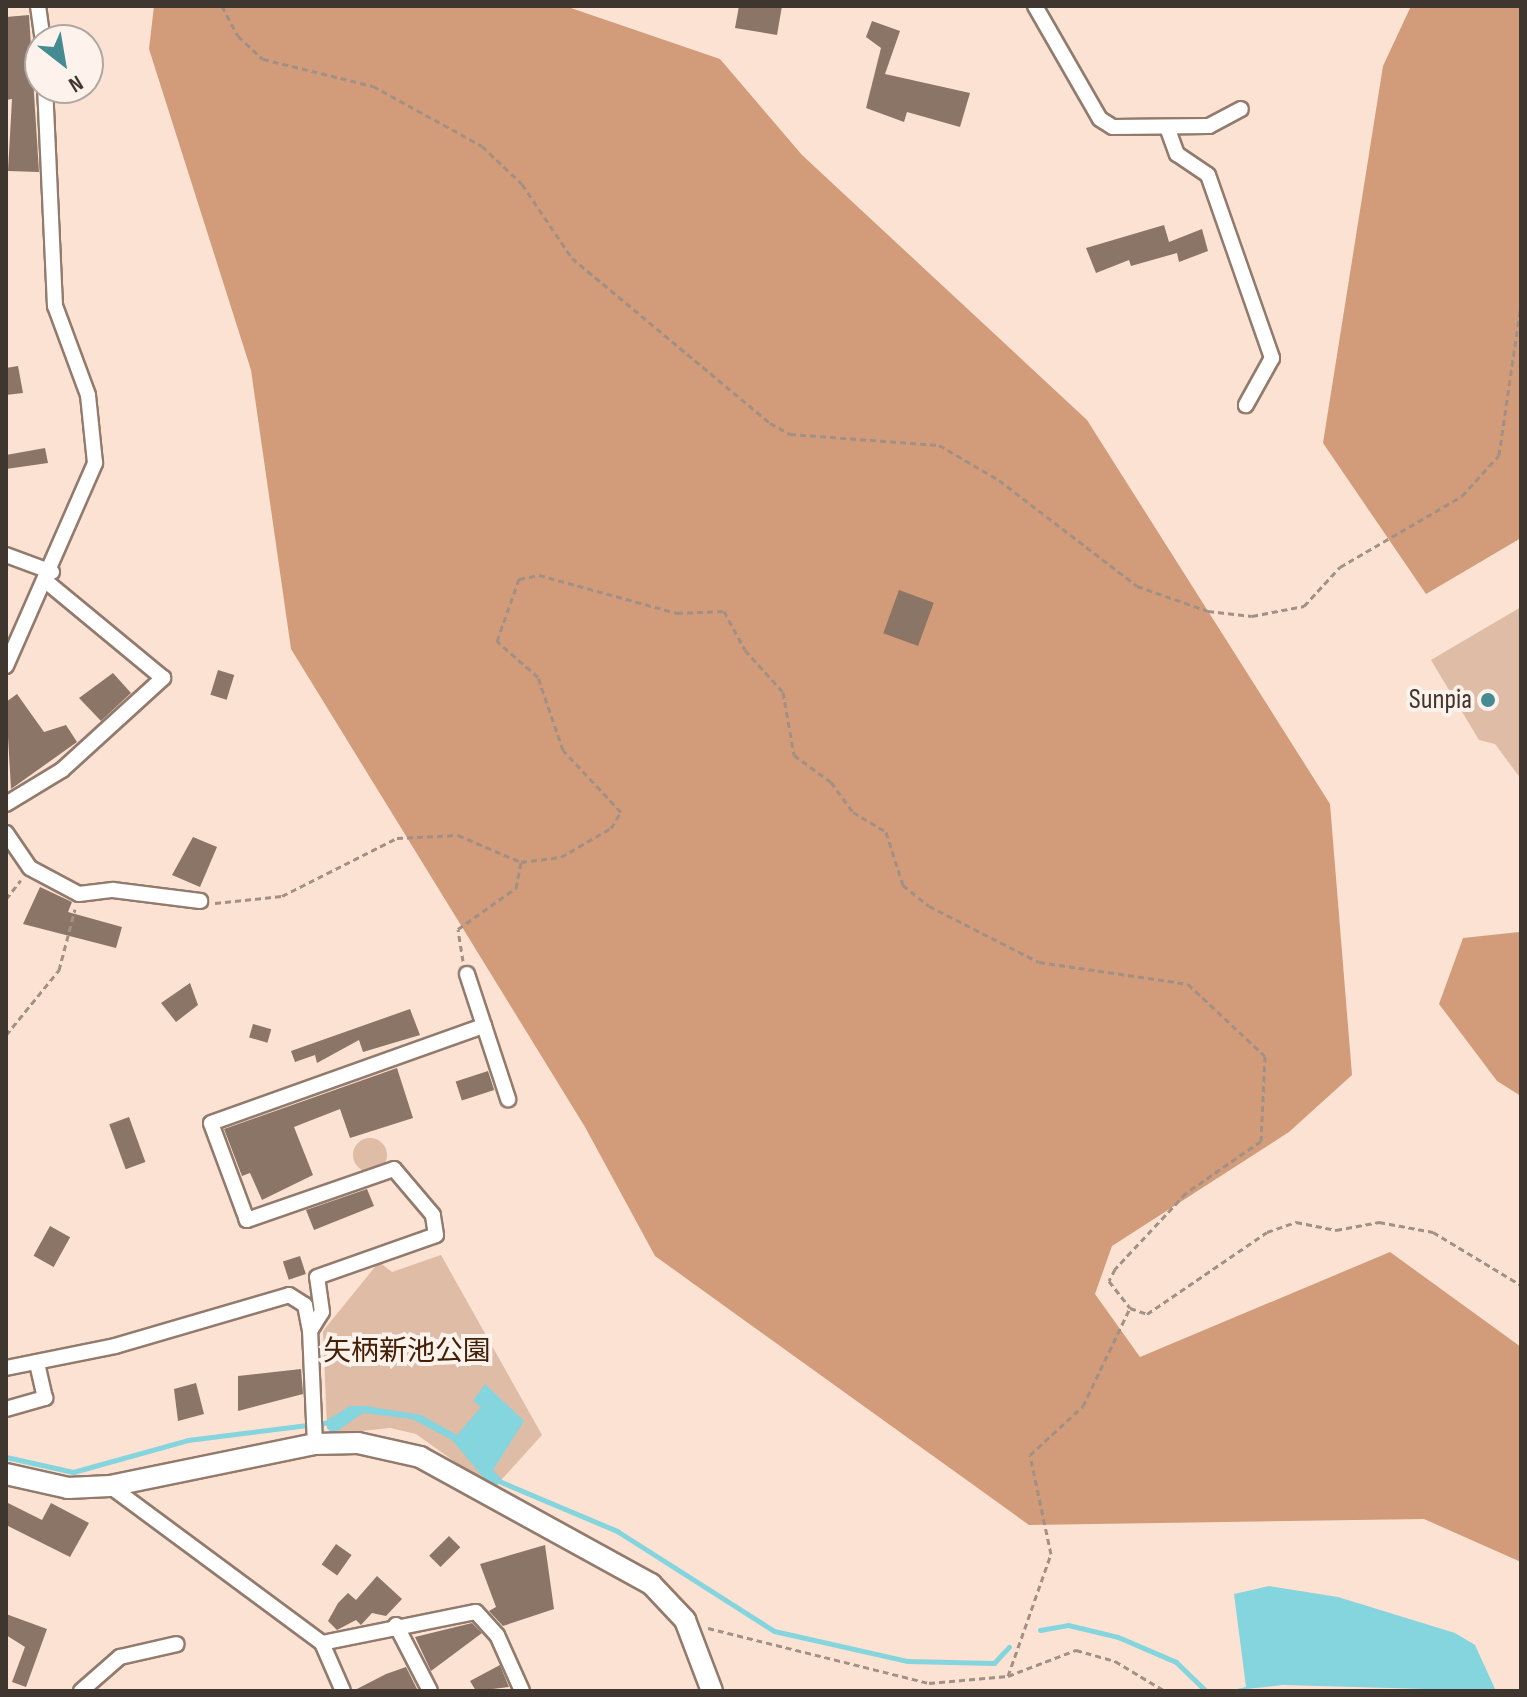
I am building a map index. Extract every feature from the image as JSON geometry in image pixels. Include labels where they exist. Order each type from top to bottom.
[{"type":"street","points":[[1035,6],[1100,119],[1113,127],[1209,126],[1241,109]]},
{"type":"street","points":[[6,666],[50,577],[95,463],[88,395],[55,306],[46,104]]},
{"type":"street","points":[[1167,127],[1177,154],[1208,175],[1272,358],[1246,405]]},
{"type":"street","points":[[6,555],[50,577],[163,678],[62,770],[6,804]]},
{"type":"street","points":[[6,833],[30,868],[79,894],[113,890],[200,901]]},
{"type":"street","points":[[467,974],[508,1099]]},
{"type":"street","points":[[310,1331],[322,1312],[317,1277],[436,1235],[433,1215],[394,1169],[247,1220],[211,1123],[484,1026]]},
{"type":"street","points":[[6,1368],[289,1295],[305,1305],[310,1331],[315,1439]]},
{"type":"street","points":[[6,1409],[45,1398],[37,1362]]},
{"type":"street","points":[[6,1474],[68,1488],[110,1486],[315,1439],[358,1443],[420,1457],[627,1565],[685,1620],[712,1691]]},
{"type":"street","points":[[110,1486],[322,1643],[343,1691]]},
{"type":"street","points":[[322,1643],[396,1625],[476,1612],[497,1635],[522,1691]]},
{"type":"street","points":[[396,1625],[430,1691]]},
{"type":"street","points":[[81,1691],[120,1657],[177,1644]]},
{"type":"path","points":[[222,6],[238,36],[263,59],[373,86],[482,146],[522,184],[572,258],[770,423],[790,434],[939,445],[999,480],[1137,586],[1208,611],[1252,616],[1304,606],[1340,567],[1462,496],[1499,455],[1521,305]]},
{"type":"path","points":[[200,901],[255,903],[282,896],[397,838],[458,835],[521,862],[561,857],[611,828],[621,812],[563,750],[538,677],[506,652],[497,629],[525,575],[600,597],[643,598],[677,613],[724,611],[745,650],[783,692],[794,755],[831,782],[853,812],[886,832],[903,885],[929,906],[1039,962],[1188,984],[1258,1045],[1269,1084],[1261,1141],[1186,1193],[1115,1269],[1109,1281],[1130,1308],[1147,1314],[1267,1232],[1296,1222],[1336,1230],[1379,1222],[1433,1232],[1521,1285]]},
{"type":"path","points":[[467,974],[458,929],[516,888],[521,862]]},
{"type":"path","points":[[6,899],[30,868]]},
{"type":"path","points":[[6,1035],[59,970],[79,894]]},
{"type":"path","points":[[1008,1676],[1051,1554],[1030,1455],[1083,1406],[1130,1308]]},
{"type":"path","points":[[685,1620],[902,1681],[1008,1676],[1076,1650],[1115,1661],[1165,1691]]},
{"type":"green space","name":"Sunpia","points":[[1521,607],[1521,779],[1495,744],[1479,740],[1431,660]]},
{"type":"green space","points":[[370,1138],[382,1143],[387,1155],[382,1167],[370,1172],[358,1167],[353,1155],[358,1143]]},
{"type":"green space","name":"矢柄新池公園","points":[[441,1255],[542,1435],[493,1489],[416,1434],[390,1428],[333,1434],[327,1428],[323,1331],[379,1262],[392,1272]]},
{"type":"shaded area","points":[[154,6],[565,6],[720,59],[802,155],[1087,420],[1330,804],[1352,1075],[1289,1132],[1112,1246],[1095,1294],[1140,1357],[1390,1252],[1521,1347],[1521,1562],[1424,1519],[1029,1525],[655,1256],[585,1127],[291,649],[251,370],[149,49]]},
{"type":"shaded area","points":[[1411,6],[1521,6],[1521,538],[1426,594],[1323,443],[1383,66]]},
{"type":"shaded area","points":[[1519,932],[1521,1096],[1497,1081],[1439,1004],[1463,938]]},
{"type":"water","points":[[485,1384],[524,1421],[493,1470],[502,1480],[493,1489],[452,1440],[412,1419],[363,1413],[333,1434],[327,1428],[327,1420],[350,1406],[366,1406],[421,1415],[457,1435],[481,1407],[473,1401]]},
{"type":"water","points":[[1269,1586],[1338,1597],[1455,1633],[1475,1645],[1496,1691],[1283,1685],[1228,1691],[1246,1687],[1234,1594]]},
{"type":"building","points":[[739,6],[782,6],[777,35],[735,28]]},
{"type":"building","points":[[29,15],[30,24],[24,24],[24,104],[35,104],[39,172],[8,171],[12,99],[6,100],[6,17]]},
{"type":"building","points":[[872,21],[900,31],[885,74],[970,93],[960,127],[907,112],[904,122],[866,108],[881,48],[866,37]]},
{"type":"building","points":[[1164,225],[1169,242],[1202,229],[1208,251],[1179,262],[1177,253],[1131,266],[1129,260],[1096,273],[1086,248]]},
{"type":"building","points":[[18,366],[23,393],[6,395],[6,368]]},
{"type":"building","points":[[45,448],[48,463],[6,469],[6,455]]},
{"type":"building","points":[[899,590],[934,603],[918,646],[883,633]]},
{"type":"building","points":[[218,670],[234,675],[227,700],[210,695]]},
{"type":"building","points":[[113,673],[131,693],[101,721],[79,698]]},
{"type":"building","points":[[17,694],[44,732],[66,725],[77,742],[11,789],[6,702]]},
{"type":"building","points":[[193,837],[217,847],[200,887],[172,875]]},
{"type":"building","points":[[40,887],[72,902],[68,912],[122,927],[116,948],[23,924]]},
{"type":"building","points":[[190,983],[198,1005],[176,1022],[161,1003]]},
{"type":"building","points":[[410,1009],[420,1035],[363,1052],[359,1040],[317,1063],[315,1055],[295,1062],[291,1051]]},
{"type":"building","points":[[253,1024],[271,1029],[267,1043],[249,1037]]},
{"type":"building","points":[[397,1068],[413,1118],[350,1138],[340,1109],[294,1127],[313,1175],[262,1200],[250,1173],[242,1176],[224,1129]]},
{"type":"building","points":[[488,1071],[494,1090],[462,1101],[456,1082]]},
{"type":"building","points":[[129,1117],[145,1162],[126,1169],[109,1124]]},
{"type":"building","points":[[367,1189],[374,1206],[314,1230],[306,1210]]},
{"type":"building","points":[[50,1226],[70,1237],[54,1267],[34,1256]]},
{"type":"building","points":[[300,1256],[306,1274],[289,1280],[283,1262]]},
{"type":"building","points":[[301,1369],[303,1394],[238,1411],[238,1376]]},
{"type":"building","points":[[196,1383],[204,1414],[178,1421],[174,1389]]},
{"type":"building","points":[[6,1502],[42,1520],[51,1503],[89,1523],[70,1557],[6,1525]]},
{"type":"building","points":[[449,1536],[460,1547],[441,1567],[429,1556]]},
{"type":"building","points":[[336,1544],[352,1555],[337,1575],[322,1564]]},
{"type":"building","points":[[545,1545],[554,1609],[503,1626],[489,1611],[496,1607],[480,1564]]},
{"type":"building","points":[[377,1576],[402,1599],[386,1616],[372,1613],[361,1625],[356,1620],[337,1630],[328,1621],[338,1603],[348,1593],[356,1600]]},
{"type":"building","points":[[6,1614],[47,1629],[26,1687],[12,1682],[25,1647],[6,1635]]},
{"type":"building","points":[[472,1623],[482,1633],[431,1671],[415,1637]]},
{"type":"building","points":[[500,1665],[509,1687],[476,1691],[470,1681]]},
{"type":"building","points":[[406,1667],[418,1691],[353,1691],[386,1674]]},
{"type":"waterway","points":[[6,1457],[73,1472],[188,1440],[331,1422]]},
{"type":"waterway","points":[[494,1479],[617,1531],[774,1631],[907,1661],[994,1663],[1009,1647]]},
{"type":"waterway","points":[[1040,1630],[1068,1625],[1118,1637],[1176,1662],[1206,1691]]},
{"type":"place","name":"Sunpia","points":[[1488,700]]}]
